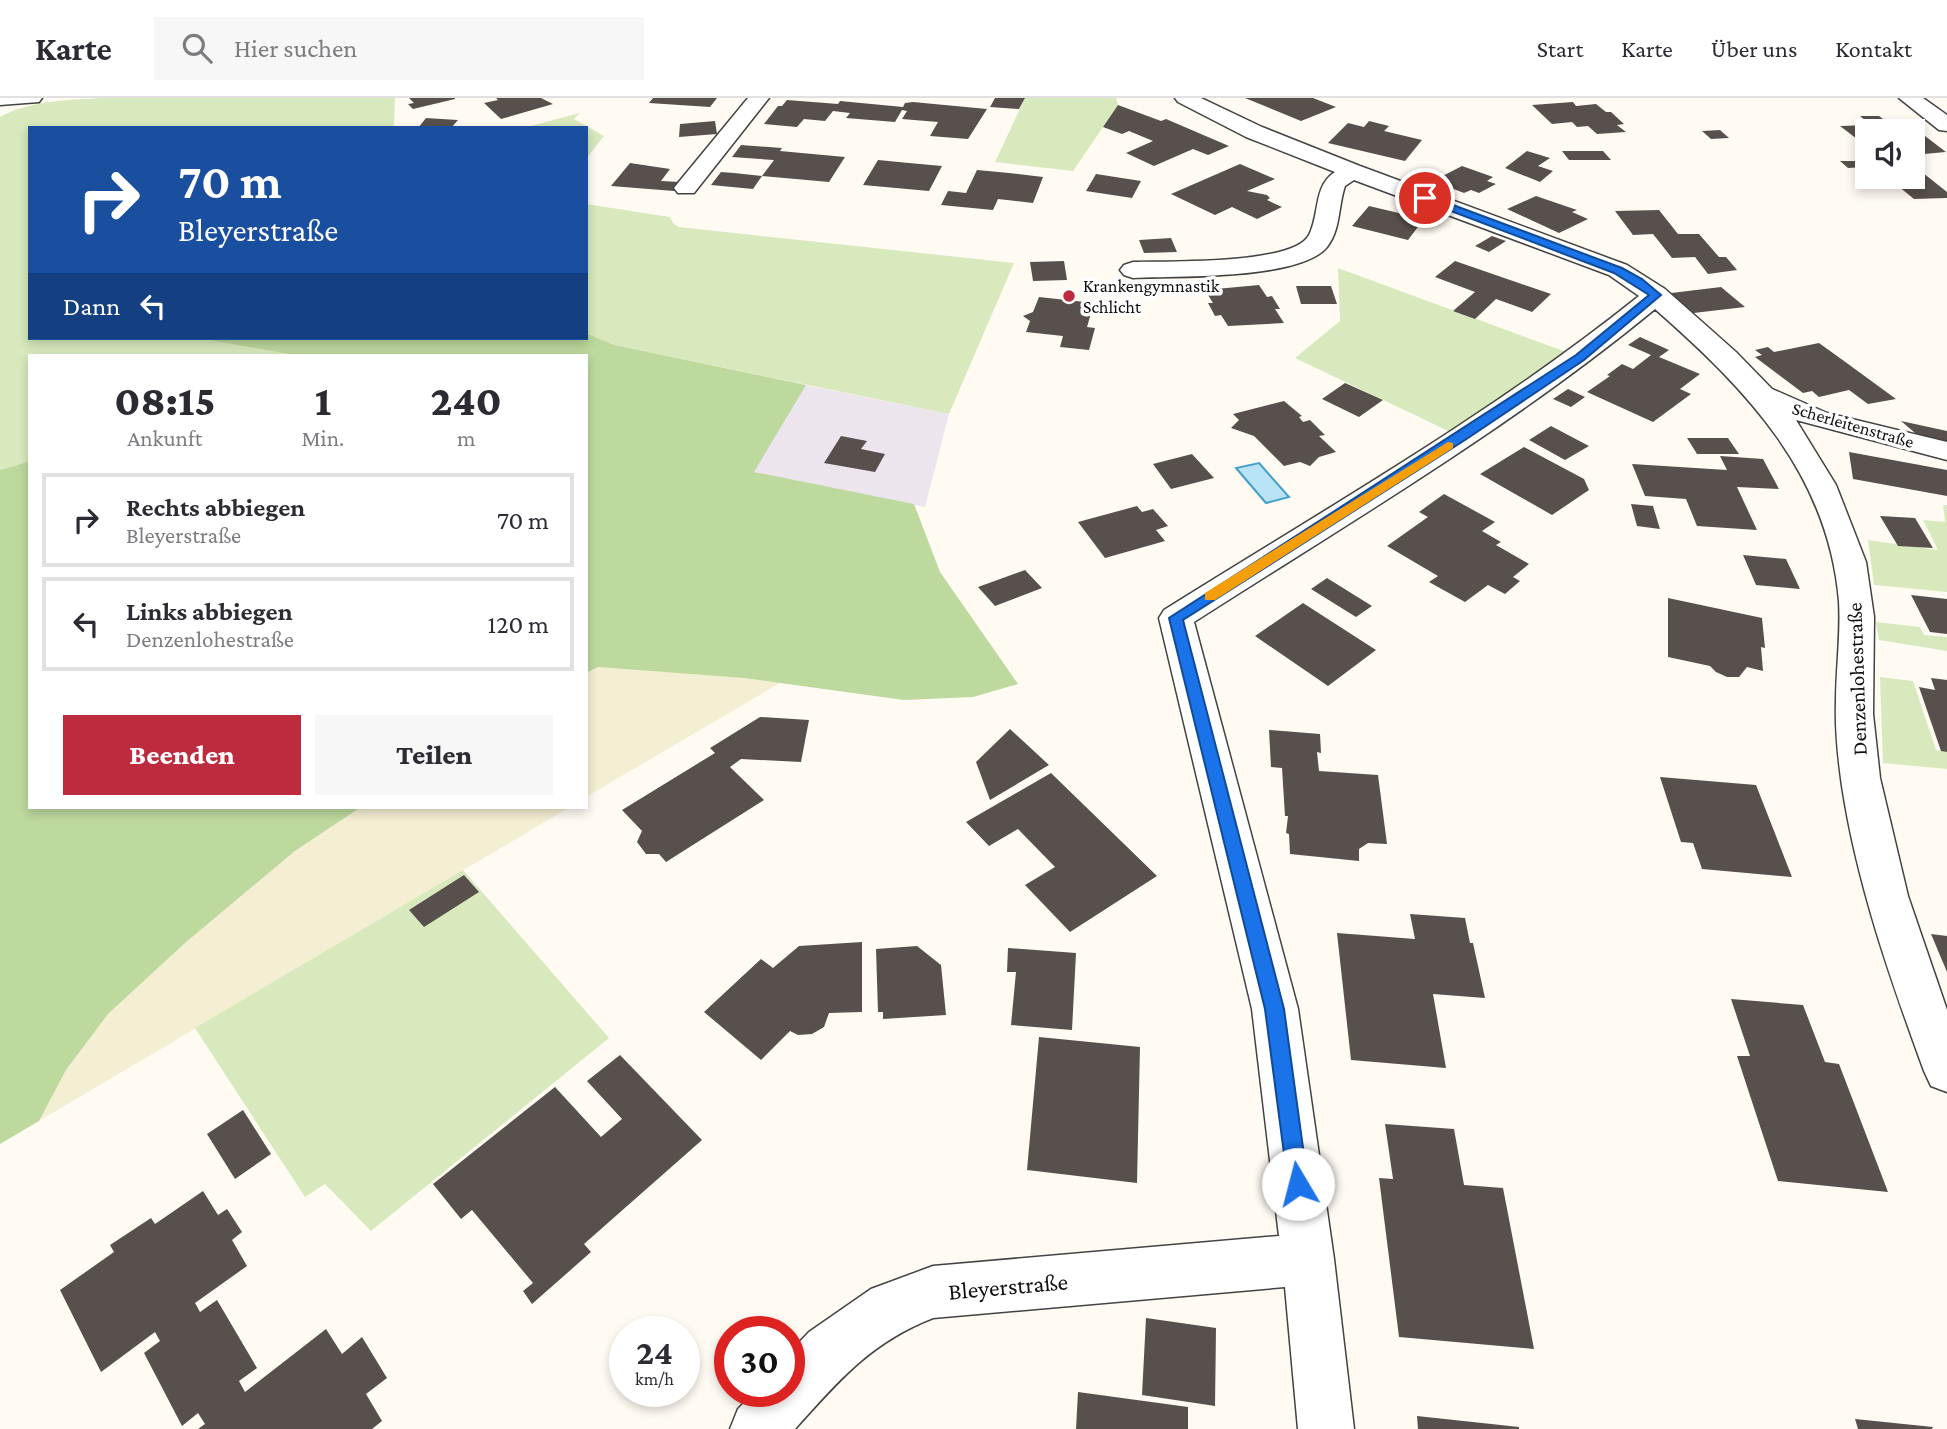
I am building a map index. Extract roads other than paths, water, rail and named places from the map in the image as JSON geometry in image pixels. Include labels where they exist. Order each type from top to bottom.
[{"type":"street","points":[[0,99],[32,98]]},
{"type":"street","points":[[686,188],[759,98]]},
{"type":"street","name":"Denzenlohestraße","points":[[1185,98],[1254,132],[1352,171],[1618,270],[1639,281],[1656,295],[1761,394],[1806,462],[1828,502],[1844,546],[1854,585],[1857,612],[1854,708],[1864,794],[1886,898],[1947,1071]]},
{"type":"street","points":[[1909,98],[1947,125]]},
{"type":"street","points":[[1133,270],[1261,263],[1304,253],[1317,243],[1335,182],[1352,171]]},
{"type":"street","points":[[1326,1429],[1308,1259],[1275,1009],[1176,618],[1450,445],[1558,372],[1656,295]]},
{"type":"street","name":"Scherleitenstraße","points":[[1761,394],[1817,418],[1947,451]]},
{"type":"street","name":"Bleyerstraße","points":[[758,1429],[828,1351],[890,1308],[933,1292],[1308,1259]]},
{"type":"water","points":[[1259,463],[1289,497],[1266,503],[1236,468]]},
{"type":"place","name":"Krankengymnastik Schlicht","points":[[1069,296]]}]
